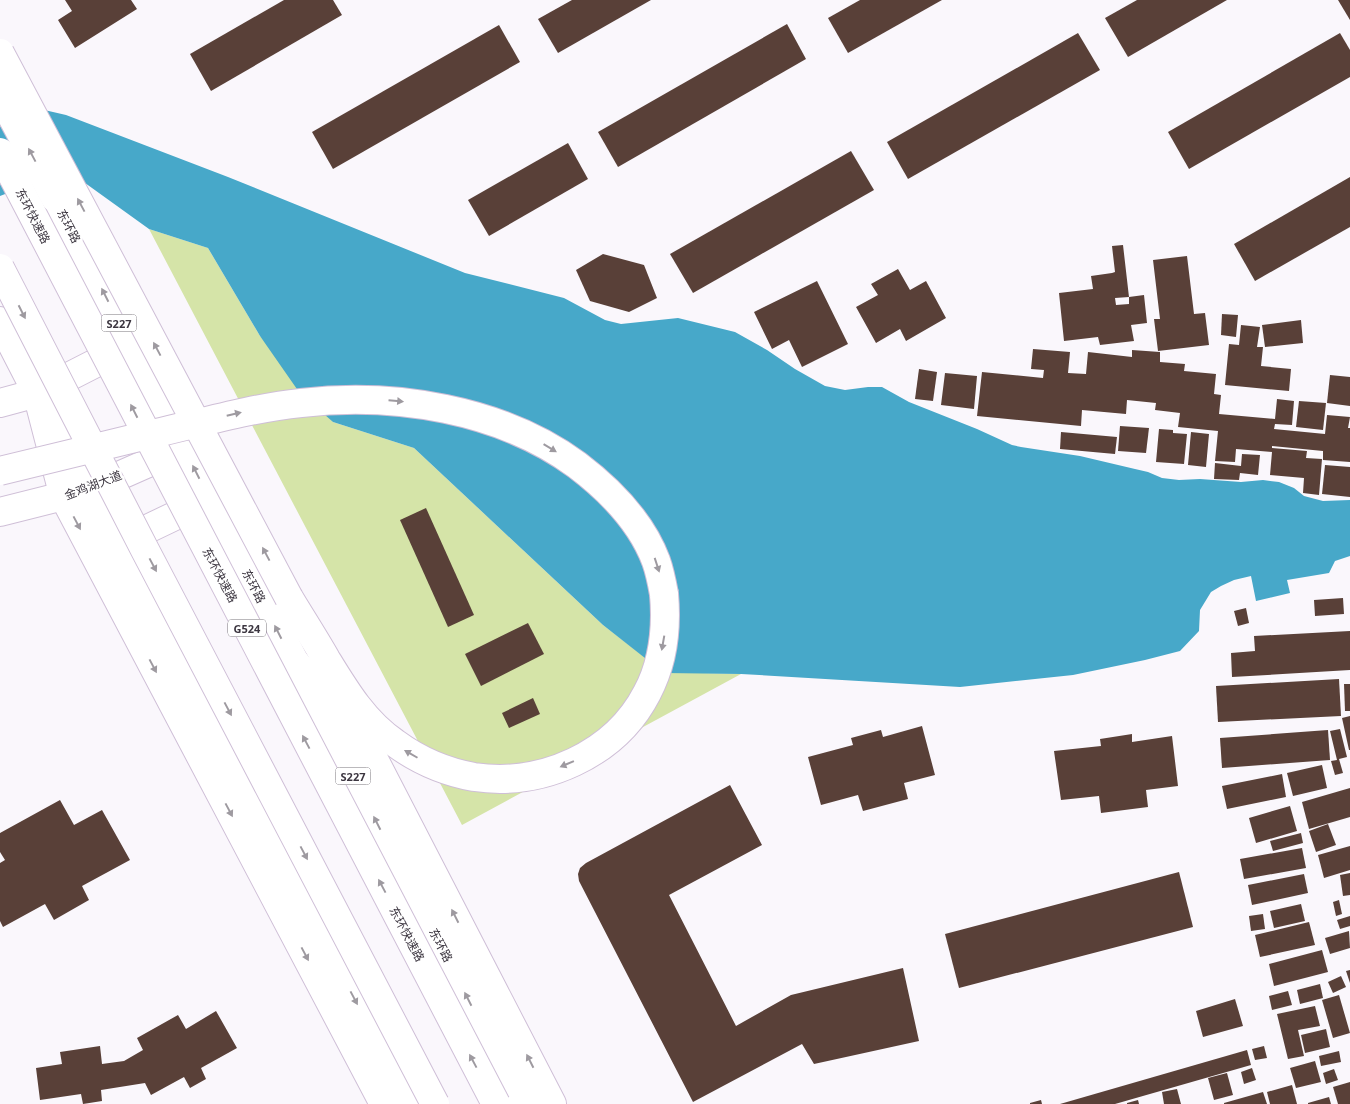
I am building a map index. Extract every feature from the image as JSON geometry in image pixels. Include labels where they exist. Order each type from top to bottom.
[{"type":"main road","points":[[0,53],[196,422],[200,431],[210,448],[284,589],[342,685],[373,725],[407,752],[446,769],[475,777],[497,778],[536,775],[576,761],[603,746],[616,734],[634,714],[647,694],[660,658],[665,621],[664,594],[657,563],[640,529],[625,509],[590,475],[568,459],[528,436],[480,418],[443,408],[409,402],[361,399],[301,402],[238,413],[200,422],[190,425],[171,429],[105,446],[0,471]]},
{"type":"main road","name":"东环路","points":[[1,95],[523,1104]]},
{"type":"main road","name":"东环快速路","points":[[0,152],[496,1104]]},
{"type":"main road","points":[[0,268],[145,550],[435,1104]]},
{"type":"main road","points":[[0,321],[37,393],[75,494],[384,1104]]},
{"type":"main road","points":[[0,403],[37,393],[130,345]]},
{"type":"main road","name":"金鸡湖大道","points":[[0,512],[75,494],[183,447]]},
{"type":"main road","points":[[75,494],[115,544],[410,1104]]},
{"type":"main road","points":[[115,544],[210,499]]},
{"type":"main road","points":[[293,660],[366,744],[552,1104]]},
{"type":"green space","points":[[149,229],[208,248],[260,336],[333,422],[414,448],[603,625],[664,672],[741,674],[462,825]]},
{"type":"water","points":[[27,106],[66,115],[228,177],[465,273],[564,298],[605,320],[621,324],[678,318],[735,332],[825,386],[845,390],[882,387],[909,402],[1012,445],[1080,456],[1148,472],[1162,478],[1241,482],[1263,480],[1279,482],[1294,488],[1304,496],[1323,501],[1350,500],[1350,556],[1335,561],[1329,573],[1287,580],[1290,593],[1256,601],[1251,576],[1234,580],[1211,592],[1200,610],[1199,631],[1180,651],[1073,675],[960,687],[741,674],[664,673],[603,625],[414,448],[333,422],[299,392],[260,336],[208,248],[149,229],[67,170],[0,196],[0,118]]},
{"type":"building","points":[[65,0],[131,0],[137,9],[75,48],[58,20],[72,11]]},
{"type":"building","points":[[284,0],[333,0],[342,15],[211,91],[190,54]]},
{"type":"building","points":[[572,0],[651,0],[558,53],[538,19]]},
{"type":"building","points":[[860,0],[942,0],[848,53],[828,18]]},
{"type":"building","points":[[1137,0],[1227,0],[1128,57],[1105,18]]},
{"type":"building","points":[[1338,0],[1350,0],[1350,20]]},
{"type":"building","points":[[787,24],[806,59],[618,167],[598,132]]},
{"type":"building","points":[[499,25],[520,62],[333,169],[312,132]]},
{"type":"building","points":[[1078,33],[1100,70],[908,179],[887,142]]},
{"type":"building","points":[[1340,33],[1350,50],[1350,77],[1189,169],[1168,132]]},
{"type":"building","points":[[568,143],[588,179],[489,236],[468,200]]},
{"type":"building","points":[[851,151],[874,190],[693,293],[670,254]]},
{"type":"building","points":[[1350,177],[1350,227],[1255,281],[1234,244]]},
{"type":"building","points":[[1123,245],[1129,297],[1144,295],[1147,323],[1131,325],[1134,341],[1100,345],[1098,337],[1064,341],[1059,293],[1093,289],[1091,276],[1115,272],[1112,246]],"holes":[[[1129,297],[1129,304],[1116,305],[1115,298]]]},
{"type":"building","points":[[603,254],[644,265],[657,298],[629,312],[590,301],[576,270]]},
{"type":"building","points":[[1187,256],[1194,314],[1205,313],[1209,345],[1158,351],[1154,319],[1160,319],[1153,260]]},
{"type":"building","points":[[898,269],[910,290],[926,281],[946,318],[906,341],[900,329],[876,343],[856,307],[878,295],[871,284]]},
{"type":"building","points":[[817,281],[848,344],[802,367],[789,340],[772,349],[754,312]]},
{"type":"building","points":[[1222,314],[1238,315],[1236,337],[1221,335]]},
{"type":"building","points":[[1301,320],[1303,343],[1265,347],[1262,325]]},
{"type":"building","points":[[1241,325],[1260,327],[1257,347],[1263,347],[1261,366],[1291,369],[1289,391],[1225,385],[1229,344],[1239,345]]},
{"type":"building","points":[[1033,349],[1070,352],[1068,373],[1086,374],[1088,352],[1132,357],[1132,350],[1160,352],[1160,362],[1185,364],[1184,371],[1216,374],[1214,394],[1221,395],[1219,414],[1275,419],[1277,399],[1294,401],[1292,425],[1275,424],[1274,429],[1325,434],[1327,415],[1350,417],[1348,428],[1350,428],[1350,462],[1323,460],[1323,451],[1272,446],[1272,448],[1307,451],[1306,458],[1322,459],[1319,495],[1303,493],[1304,478],[1270,475],[1272,452],[1236,449],[1235,462],[1215,461],[1218,431],[1178,427],[1180,413],[1155,410],[1156,403],[1127,400],[1126,414],[1082,410],[1081,426],[977,416],[982,372],[1043,378],[1044,370],[1031,369]]},
{"type":"building","points":[[919,369],[937,372],[933,401],[915,399]]},
{"type":"building","points":[[945,373],[977,376],[974,409],[941,405]]},
{"type":"building","points":[[1330,375],[1350,377],[1350,406],[1327,403]]},
{"type":"building","points":[[1299,401],[1326,403],[1323,430],[1296,427]]},
{"type":"building","points":[[1120,426],[1149,428],[1146,453],[1118,451]]},
{"type":"building","points":[[1159,429],[1187,434],[1184,464],[1156,462]]},
{"type":"building","points":[[1061,432],[1117,437],[1115,454],[1060,449]]},
{"type":"building","points":[[1191,432],[1209,434],[1206,467],[1188,465]]},
{"type":"building","points":[[1242,454],[1260,455],[1258,475],[1240,473],[1239,480],[1214,479],[1215,463],[1241,466]]},
{"type":"building","points":[[1325,465],[1350,467],[1350,497],[1322,494]]},
{"type":"building","points":[[426,508],[474,615],[448,627],[400,520]]},
{"type":"building","points":[[1343,598],[1344,614],[1315,616],[1314,600]]},
{"type":"building","points":[[1246,608],[1249,623],[1238,626],[1234,611]]},
{"type":"building","points":[[528,623],[544,654],[481,686],[465,654]]},
{"type":"building","points":[[1350,631],[1350,670],[1232,677],[1231,653],[1255,651],[1254,636]]},
{"type":"building","points":[[1339,679],[1341,716],[1218,722],[1216,686]]},
{"type":"building","points":[[1344,684],[1350,684],[1350,711],[1345,711]]},
{"type":"building","points":[[533,698],[540,714],[509,728],[502,713]]},
{"type":"building","points":[[1350,716],[1350,750],[1349,750],[1342,718]]},
{"type":"building","points":[[922,726],[935,775],[904,783],[908,799],[863,811],[858,795],[821,805],[808,757],[853,745],[851,738],[881,730],[883,737]]},
{"type":"building","points":[[1340,729],[1347,757],[1339,759],[1343,773],[1335,775],[1331,761],[1337,760],[1330,731]]},
{"type":"building","points":[[1328,730],[1330,760],[1222,768],[1220,738]]},
{"type":"building","points":[[1132,734],[1132,742],[1172,736],[1178,786],[1146,790],[1148,807],[1101,813],[1099,796],[1061,800],[1054,751],[1101,746],[1100,739]]},
{"type":"building","points":[[1322,765],[1327,788],[1293,796],[1287,773]]},
{"type":"building","points":[[1282,774],[1286,797],[1227,809],[1222,786]]},
{"type":"building","points":[[730,785],[762,845],[669,895],[736,1026],[791,995],[903,968],[919,1041],[814,1064],[802,1044],[693,1102],[579,881],[578,874],[580,868],[586,863]]},
{"type":"building","points":[[1350,788],[1350,817],[1309,829],[1302,802]]},
{"type":"building","points":[[60,800],[74,825],[102,810],[130,860],[82,886],[89,900],[54,920],[45,904],[3,927],[0,921],[0,863],[5,860],[0,852],[0,833]]},
{"type":"building","points":[[1290,806],[1297,831],[1256,843],[1249,818]]},
{"type":"building","points":[[1328,824],[1336,845],[1316,852],[1309,831]]},
{"type":"building","points":[[1301,833],[1303,843],[1273,851],[1270,841]]},
{"type":"building","points":[[1350,846],[1350,870],[1324,878],[1318,855]]},
{"type":"building","points":[[1302,848],[1306,868],[1244,879],[1240,859]]},
{"type":"building","points":[[1179,872],[1193,927],[959,988],[945,934]]},
{"type":"building","points":[[1350,873],[1350,895],[1343,896],[1340,875]]},
{"type":"building","points":[[1304,874],[1308,893],[1252,905],[1248,885]]},
{"type":"building","points":[[1339,900],[1342,914],[1336,916],[1333,902]]},
{"type":"building","points":[[1301,904],[1305,921],[1274,928],[1270,911]]},
{"type":"building","points":[[1263,914],[1265,929],[1251,931],[1249,916]]},
{"type":"building","points":[[1350,916],[1350,926],[1340,929],[1337,920]]},
{"type":"building","points":[[1309,922],[1315,945],[1260,957],[1255,935]]},
{"type":"building","points":[[1349,931],[1350,948],[1330,954],[1325,938]]},
{"type":"building","points":[[1322,950],[1328,972],[1274,986],[1269,964]]},
{"type":"building","points":[[1350,970],[1350,983],[1346,971]]},
{"type":"building","points":[[1341,976],[1346,987],[1333,993],[1328,982]]},
{"type":"building","points":[[1320,984],[1323,998],[1300,1004],[1297,990]]},
{"type":"building","points":[[1288,991],[1292,1005],[1272,1010],[1269,996]]},
{"type":"building","points":[[1339,995],[1350,1033],[1333,1038],[1322,1000]]},
{"type":"building","points":[[1235,999],[1243,1026],[1203,1037],[1196,1011]]},
{"type":"building","points":[[1315,1006],[1320,1026],[1298,1030],[1304,1056],[1288,1059],[1277,1014]]},
{"type":"building","points":[[216,1011],[237,1048],[201,1068],[206,1079],[190,1088],[184,1077],[151,1095],[145,1083],[101,1090],[102,1101],[83,1104],[81,1094],[40,1100],[36,1068],[62,1064],[60,1052],[100,1046],[102,1064],[124,1061],[143,1050],[137,1038],[178,1015],[186,1029]]},
{"type":"building","points":[[1326,1029],[1330,1047],[1305,1053],[1301,1035]]},
{"type":"building","points":[[1264,1046],[1267,1058],[1255,1060],[1252,1049]]},
{"type":"building","points":[[1247,1050],[1251,1065],[1115,1104],[1060,1104]]},
{"type":"building","points":[[1339,1051],[1341,1062],[1321,1066],[1319,1056]]},
{"type":"building","points":[[1315,1061],[1321,1082],[1296,1088],[1290,1068]]},
{"type":"building","points":[[1252,1068],[1256,1080],[1244,1084],[1241,1072]]},
{"type":"building","points":[[1334,1069],[1338,1080],[1326,1084],[1323,1073]]},
{"type":"building","points":[[1227,1073],[1233,1095],[1214,1100],[1208,1078]]},
{"type":"building","points":[[1350,1082],[1350,1104],[1338,1104],[1333,1087]]},
{"type":"building","points":[[1292,1085],[1297,1104],[1270,1104],[1267,1092]]},
{"type":"building","points":[[1177,1089],[1181,1104],[1164,1104],[1162,1092]]},
{"type":"building","points":[[1263,1092],[1267,1104],[1224,1104],[1224,1103]]},
{"type":"building","points":[[1329,1097],[1331,1104],[1308,1104],[1308,1103]]},
{"type":"building","points":[[1041,1100],[1042,1104],[1030,1104],[1030,1103]]},
{"type":"building","points":[[1138,1100],[1139,1104],[1127,1104],[1127,1103]]}]
